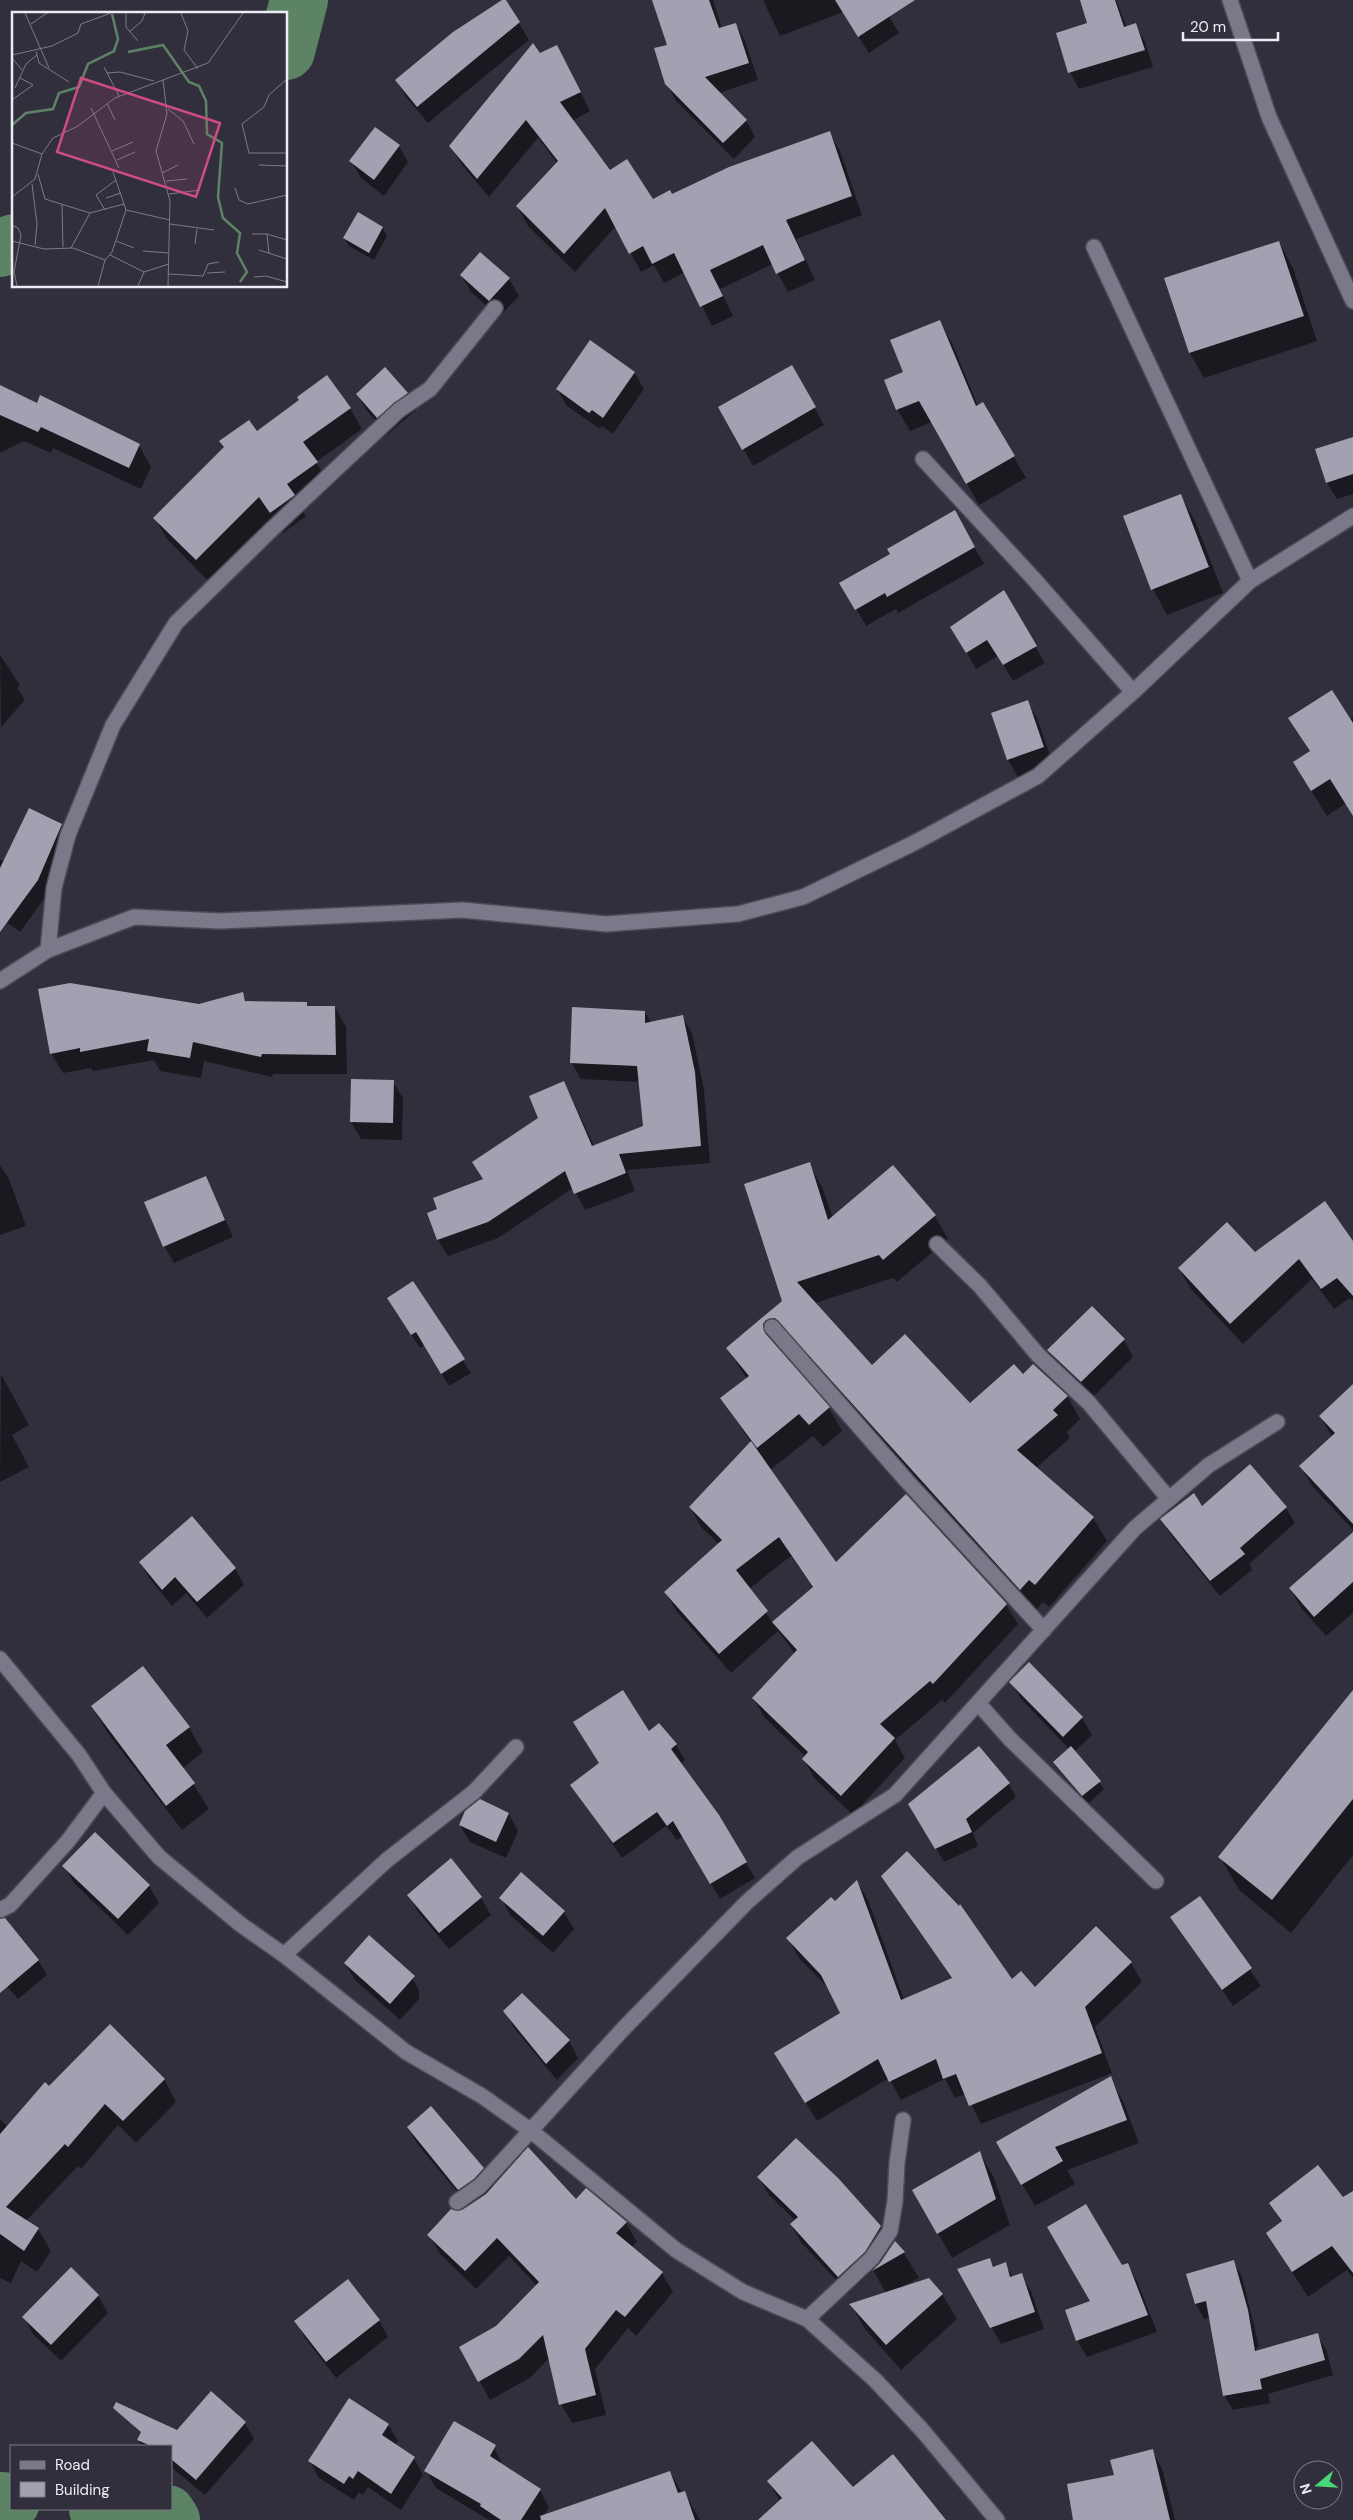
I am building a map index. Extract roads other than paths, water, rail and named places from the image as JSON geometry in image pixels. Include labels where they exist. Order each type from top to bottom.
[{"type":"street","points":[[1230,0],[1270,117],[1353,301]]},
{"type":"street","points":[[1094,247],[1250,581]]},
{"type":"street","points":[[48,950],[54,888],[68,834],[112,725],[176,623],[270,530],[399,410],[430,389],[495,308]]},
{"type":"street","points":[[923,459],[1034,578],[1133,692]]},
{"type":"street","points":[[0,981],[48,950],[134,917],[220,921],[463,910],[606,924],[738,914],[803,897],[914,843],[1038,776],[1133,692],[1250,581],[1353,516]]},
{"type":"street","points":[[937,1244],[980,1286],[1038,1355],[1089,1403],[1169,1499]]},
{"type":"street","points":[[772,1327],[906,1480],[1044,1630]]},
{"type":"street","points":[[457,2202],[480,2186],[677,1972],[747,1902],[798,1858],[895,1795],[1135,1528],[1209,1465],[1277,1422]]},
{"type":"street","points":[[0,1659],[79,1755],[104,1793],[159,1857],[240,1924],[284,1955],[406,2052],[482,2096],[530,2130],[676,2250],[743,2292],[807,2319],[850,2356],[902,2408],[997,2520]]},
{"type":"street","points":[[978,1704],[1010,1739],[1156,1881]]},
{"type":"street","points":[[284,1955],[387,1860],[474,1792],[516,1747]]},
{"type":"street","points":[[0,1910],[10,1905],[68,1841],[104,1793]]},
{"type":"street","points":[[807,2319],[872,2258],[890,2230],[903,2120]]},
{"type":"waterway","points":[[288,43],[299,0]]},
{"type":"waterway","points":[[0,248],[12,244]]},
{"type":"waterway","points":[[0,2501],[10,2502]]},
{"type":"waterway","points":[[112,2510],[167,2514],[171,2520]]}]
